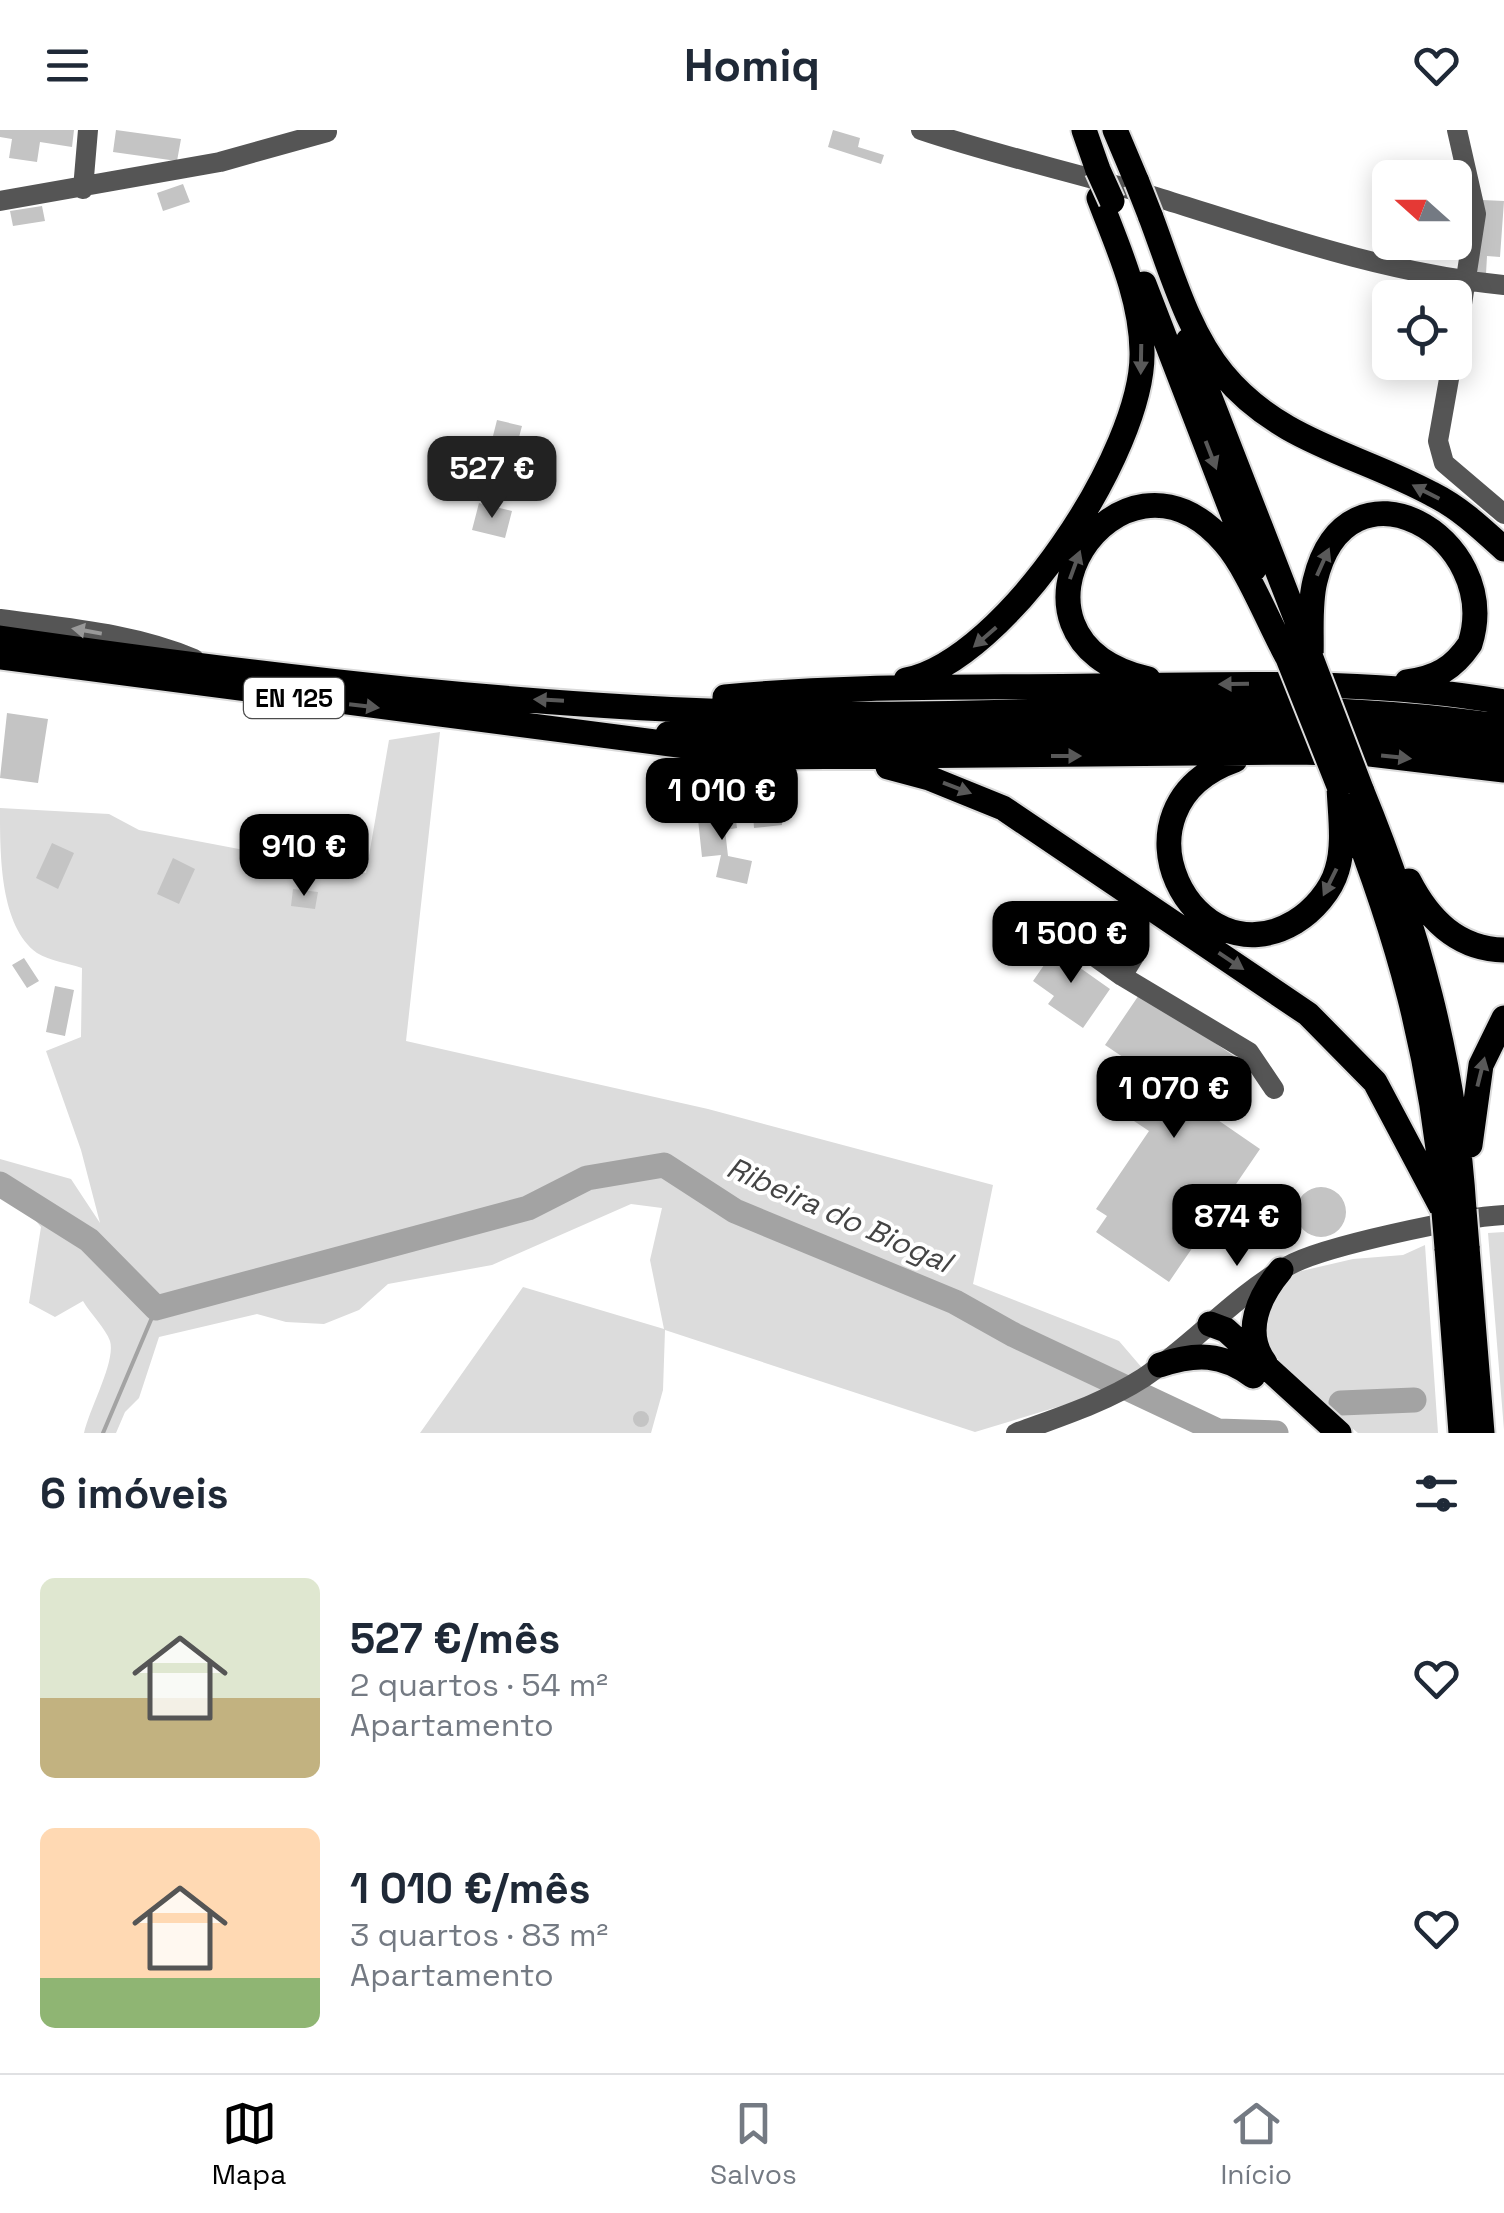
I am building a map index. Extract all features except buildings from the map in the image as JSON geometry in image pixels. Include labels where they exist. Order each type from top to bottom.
[{"type":"main road","points":[[1076,130],[1092,169],[1127,197],[1221,373],[1248,400],[1282,427],[1317,446],[1432,493],[1470,517],[1504,549]]},
{"type":"main road","points":[[1084,130],[1092,169]]},
{"type":"main road","points":[[1106,130],[1127,197],[1300,658],[1339,786],[1390,920],[1421,1031],[1457,1207]]},
{"type":"main road","points":[[638,705],[911,680],[944,668],[975,646],[1034,584],[1116,455],[1131,421],[1142,352],[1129,276],[1127,197],[1115,130]]},
{"type":"main road","points":[[1193,685],[1155,680],[1114,668],[1083,640],[1071,617],[1068,595],[1078,555],[1090,534],[1128,511],[1172,508],[1194,516],[1226,544],[1300,658],[1376,825],[1430,919],[1474,946],[1504,950]]},
{"type":"main road","points":[[815,688],[1345,685],[1426,680],[1453,666],[1478,632],[1484,608],[1482,572],[1474,554],[1451,531],[1423,517],[1374,515],[1345,530],[1330,547],[1314,582],[1300,658]]},
{"type":"main road","name":"EN 125","points":[[0,638],[459,694],[638,705]]},
{"type":"main road","name":"EN 125","points":[[0,657],[603,735]]},
{"type":"main road","points":[[1345,685],[1504,702]]},
{"type":"main road","points":[[638,705],[813,714],[1356,711],[1504,727]]},
{"type":"main road","points":[[603,735],[1289,728],[1398,733],[1502,764]]},
{"type":"main road","points":[[603,735],[729,754],[828,758],[1298,752],[1502,764]]},
{"type":"main road","points":[[1298,752],[1234,760],[1214,768],[1194,782],[1179,802],[1170,824],[1171,870],[1198,912],[1217,926],[1262,934],[1304,917],[1336,873],[1341,850],[1339,786]]},
{"type":"main road","points":[[828,758],[929,778],[1002,808],[1308,1014],[1375,1082],[1457,1207]]},
{"type":"main road","points":[[1376,825],[1434,998],[1446,1056],[1468,1384],[1482,1433]]},
{"type":"main road","points":[[1457,1207],[1481,1065],[1504,1018]]},
{"type":"main road","points":[[1262,1373],[1256,1312],[1264,1291],[1281,1270]]},
{"type":"main road","points":[[1210,1324],[1216,1339],[1339,1433]]},
{"type":"main road","points":[[1150,1372],[1204,1355],[1236,1363],[1262,1373],[1318,1433]]},
{"type":"main road","points":[[1446,1433],[1468,1384]]},
{"type":"main road","points":[[1461,1433],[1468,1384]]},
{"type":"main road","points":[[1468,1384],[1499,1433]]},
{"type":"street","points":[[82,189],[88,130]]},
{"type":"street","points":[[0,201],[220,162],[326,131],[349,130]]},
{"type":"street","points":[[921,130],[1156,197],[1304,246],[1463,280]]},
{"type":"street","points":[[1457,130],[1476,214],[1468,280]]},
{"type":"street","points":[[1472,281],[1504,285]]},
{"type":"street","points":[[1449,380],[1438,441],[1444,463],[1504,514]]},
{"type":"street","points":[[0,619],[167,647],[214,667]]},
{"type":"street","points":[[1129,980],[1248,1052],[1274,1089]]},
{"type":"street","points":[[1016,1433],[1102,1400],[1150,1372],[1281,1270],[1356,1245],[1504,1214]]},
{"type":"shaded area","points":[[440,732],[406,1041],[708,1109],[993,1185],[973,1284],[1119,1341],[1143,1369],[1084,1399],[975,1432],[665,1330],[663,1390],[651,1433],[420,1433],[523,1287],[664,1329],[650,1260],[662,1208],[631,1204],[492,1265],[388,1284],[359,1310],[324,1324],[286,1322],[257,1314],[159,1337],[139,1398],[125,1412],[116,1433],[84,1433],[106,1372],[110,1341],[83,1301],[55,1317],[29,1303],[41,1227],[25,1208],[0,1197],[0,1159],[71,1179],[100,1223],[81,1150],[46,1051],[81,1037],[82,968],[37,953],[16,926],[5,888],[0,808],[109,814],[139,830],[366,873],[389,740]]},
{"type":"shaded area","points":[[1504,1232],[1504,1430],[1488,1233]]},
{"type":"shaded area","points":[[1425,1245],[1438,1433],[1358,1433],[1273,1363],[1262,1343],[1262,1315],[1276,1287],[1297,1272],[1353,1259],[1403,1255]]},
{"type":"waterway","name":"Ribeira do Biogal","points":[[0,1184],[89,1240],[156,1308],[528,1208],[587,1178],[664,1165],[735,1211],[955,1302],[1014,1335],[1218,1431],[1276,1433]]},
{"type":"waterway","points":[[103,1433],[156,1308]]},
{"type":"waterway","name":"Ribeira do Biogal","points":[[1341,1403],[1414,1400]]}]
